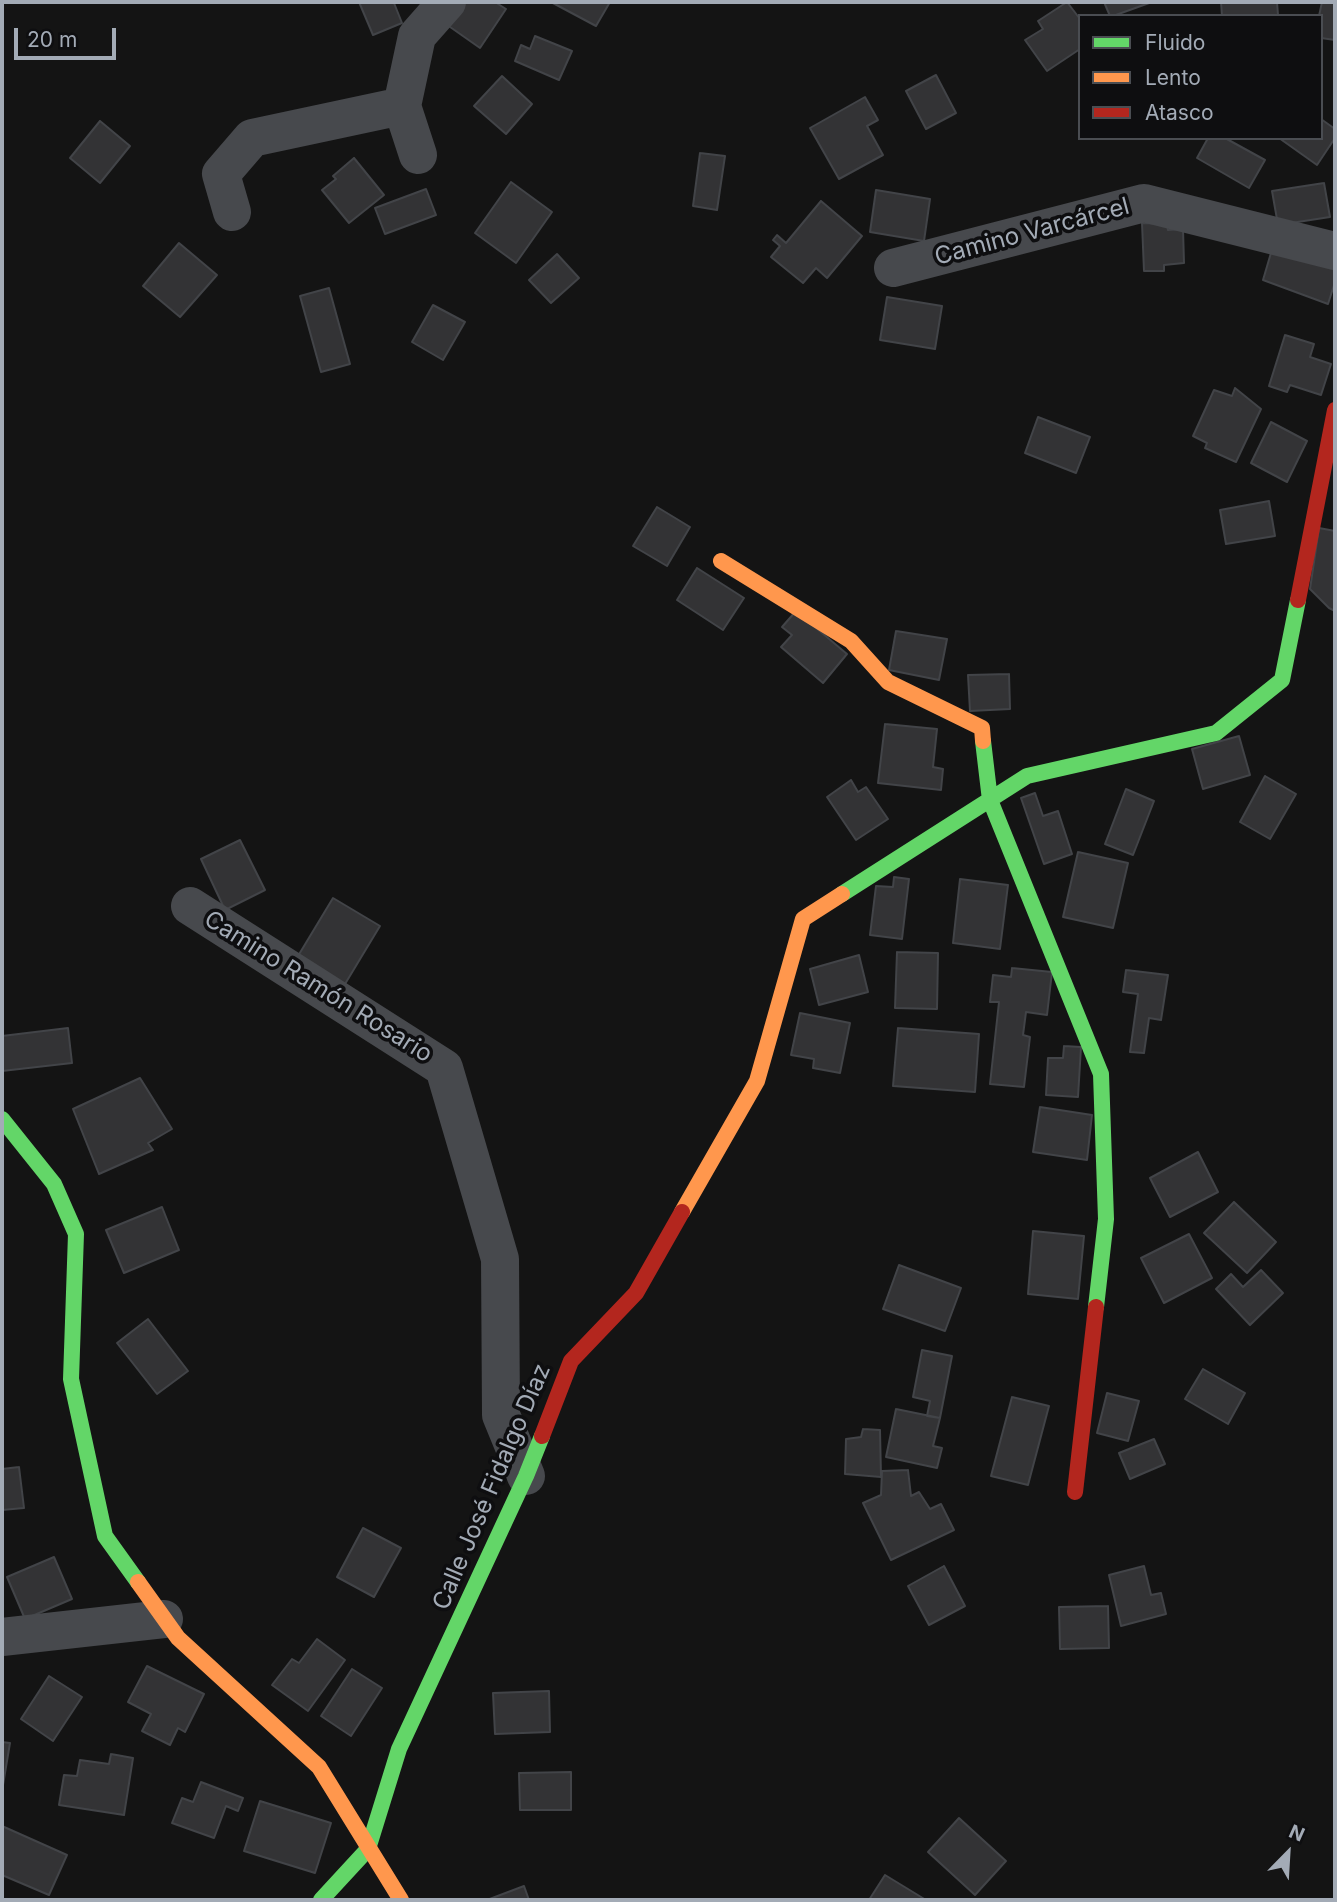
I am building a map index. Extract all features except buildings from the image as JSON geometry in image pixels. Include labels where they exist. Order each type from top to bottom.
[{"type":"street","points":[[418,155],[402,106],[417,36],[447,2]]},
{"type":"street","points":[[232,212],[221,174],[252,138],[402,106]]},
{"type":"street","name":"Camino Varcárcel","points":[[893,268],[1144,204],[1335,251]]},
{"type":"street","name":"Calle José Fidalgo Díaz","points":[[368,1850],[399,1749],[526,1476],[571,1361],[636,1293],[757,1081],[803,919],[1027,776],[1216,733],[1282,680],[1335,410]]},
{"type":"street","points":[[721,561],[851,640],[888,682],[982,727],[990,800],[1101,1074],[1106,1219],[1075,1492]]},
{"type":"street","name":"Camino Ramón Rosario","points":[[190,906],[444,1068],[500,1259],[501,1415],[526,1476]]},
{"type":"street","points":[[2,1119],[54,1184],[76,1234],[71,1379],[105,1536],[178,1638],[318,1767],[401,1900]]},
{"type":"street","points":[[2,1637],[164,1619]]},
{"type":"street","points":[[321,1900],[368,1850]]},
{"type":"traffic: fast","points":[[842,894],[1027,776],[1216,733],[1282,680],[1298,600]]},
{"type":"traffic: fast","points":[[983,741],[990,800],[1101,1074],[1106,1219],[1096,1307]]},
{"type":"traffic: fast","points":[[2,1119],[54,1184],[76,1234],[71,1379],[105,1536],[138,1582]]},
{"type":"traffic: fast","points":[[321,1900],[368,1849],[399,1749],[542,1436]]},
{"type":"traffic: slow","points":[[721,561],[851,641],[888,682],[982,728],[983,741]]},
{"type":"traffic: slow","points":[[682,1212],[757,1081],[803,919],[842,894]]},
{"type":"traffic: slow","points":[[138,1582],[178,1638],[319,1767],[401,1900]]},
{"type":"traffic: jam","points":[[1298,600],[1335,410]]},
{"type":"traffic: jam","points":[[542,1436],[571,1361],[636,1293],[682,1212]]},
{"type":"traffic: jam","points":[[1075,1492],[1096,1307]]}]
